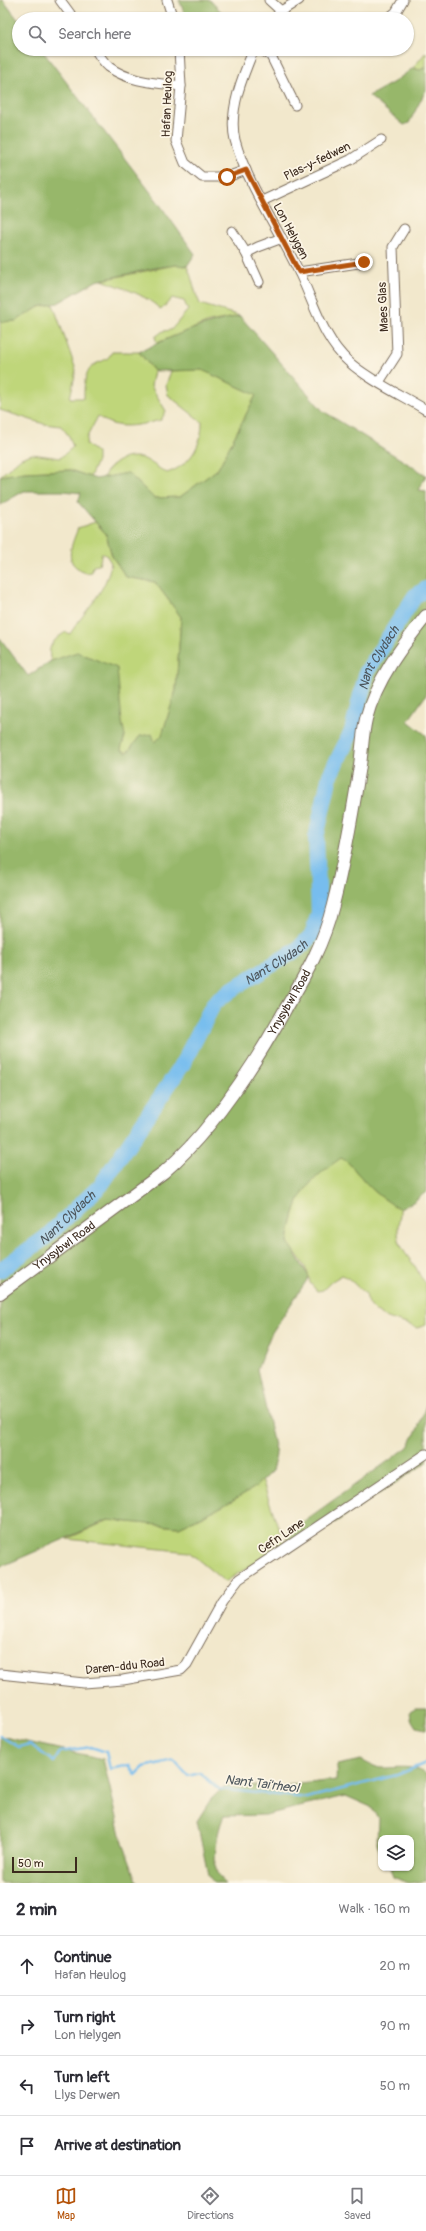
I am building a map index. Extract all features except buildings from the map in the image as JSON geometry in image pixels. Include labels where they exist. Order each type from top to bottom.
[{"type":"main road","name":"Ynysybwl Road","points":[[0,1293],[164,1172],[186,1153],[255,1062],[313,962],[325,934],[334,905],[359,773],[366,718],[382,679],[407,640],[426,616]]},
{"type":"street","points":[[60,0],[69,12]]},
{"type":"street","points":[[167,0],[171,12]]},
{"type":"street","points":[[269,0],[281,11],[299,0]]},
{"type":"street","points":[[396,12],[403,0]]},
{"type":"street","points":[[100,56],[108,66],[140,81],[181,86]]},
{"type":"street","name":"Hafan Heulog","points":[[179,56],[181,86],[176,140],[185,163],[202,177],[227,177],[246,170]]},
{"type":"street","name":"Lon Helygen","points":[[251,56],[242,80],[235,107],[235,139],[246,170],[299,272],[322,327],[349,362],[426,410]]},
{"type":"street","points":[[271,56],[295,105]]},
{"type":"street","name":"Plas-y-fedwen","points":[[262,201],[350,160],[381,140]]},
{"type":"street","name":"Maes Glas","points":[[379,382],[398,354],[392,247],[404,229]]},
{"type":"street","points":[[232,231],[246,253],[259,282]]},
{"type":"street","points":[[246,253],[258,246],[282,238]]},
{"type":"street","points":[[299,272],[364,262]]},
{"type":"street","name":"Cefn Lane","points":[[181,1670],[187,1664],[222,1601],[239,1579],[426,1454]]},
{"type":"street","name":"Daren-ddu Road","points":[[0,1674],[84,1683],[123,1680],[181,1670]]},
{"type":"green space","points":[[0,0],[3,0],[12,12],[12,56],[46,56],[158,202],[195,254],[187,266],[175,265],[155,268],[96,281],[58,303],[39,307],[16,321],[0,322]]},
{"type":"green space","points":[[179,0],[210,0],[221,12],[184,12]]},
{"type":"green space","points":[[426,52],[426,67],[420,70],[413,68]]},
{"type":"green space","points":[[426,67],[426,90],[409,123],[404,125],[369,96],[394,82],[413,68],[420,70]]},
{"type":"green space","points":[[175,265],[187,266],[200,304],[240,316],[209,322],[157,343],[155,337],[163,331],[171,330],[188,310],[184,301],[172,298],[161,310],[155,304],[141,296],[102,280]]},
{"type":"green space","points":[[53,304],[76,370],[70,398],[84,398],[84,387],[88,372],[95,364],[107,358],[112,352],[139,352],[154,371],[151,386],[166,411],[161,420],[128,426],[113,424],[98,416],[87,437],[86,444],[97,453],[97,461],[90,477],[70,470],[25,472],[0,476],[21,458],[32,454],[60,458],[73,447],[69,436],[61,426],[44,424],[0,410],[0,322],[16,321],[39,307]]},
{"type":"green space","points":[[240,316],[323,411],[426,475],[419,490],[426,491],[426,695],[408,721],[426,735],[426,1192],[413,1202],[400,1209],[374,1191],[350,1164],[341,1158],[328,1167],[303,1192],[294,1213],[288,1242],[309,1277],[271,1334],[257,1369],[276,1455],[272,1471],[254,1488],[221,1507],[179,1527],[108,1520],[0,1567],[0,638],[28,676],[51,661],[77,652],[117,668],[122,722],[125,736],[121,749],[127,753],[140,736],[152,734],[155,742],[162,735],[176,690],[181,617],[155,582],[126,577],[112,556],[106,534],[78,502],[81,493],[64,491],[24,491],[0,505],[0,476],[25,472],[70,470],[96,479],[128,473],[154,498],[180,497],[218,469],[256,395],[202,370],[154,371],[139,352],[213,322]]},
{"type":"green space","points":[[202,370],[256,395],[218,469],[180,497],[154,498],[128,473],[103,478],[114,464],[130,457],[142,458],[167,473],[188,460],[197,447],[200,439],[202,422],[168,395],[166,385],[171,371]]},
{"type":"green space","points":[[95,522],[106,534],[112,556],[126,577],[155,582],[181,617],[176,690],[162,735],[155,742],[140,736],[127,753],[121,749],[125,736],[122,722],[77,653],[51,661],[50,656],[50,648],[52,644],[66,632],[70,634],[95,600],[109,573],[111,563],[107,556],[102,553],[99,565],[93,566],[92,572],[86,573],[74,565],[71,560],[70,555],[78,528]]},
{"type":"green space","points":[[341,1157],[350,1164],[374,1191],[400,1209],[398,1228],[399,1241],[421,1278],[426,1283],[426,1325],[417,1328],[379,1314],[369,1303],[366,1294],[342,1275],[332,1281],[323,1290],[317,1291],[310,1283],[305,1267],[288,1242],[294,1213],[303,1192],[318,1175]]},
{"type":"green space","points":[[426,1405],[426,1463],[290,1552],[284,1544],[290,1531],[408,1447],[418,1428]]},
{"type":"green space","points":[[262,1480],[284,1544],[225,1582],[189,1552],[67,1539],[109,1520],[179,1527],[221,1507],[254,1488]]},
{"type":"green space","points":[[415,1708],[426,1708],[426,1729],[416,1727],[411,1719],[410,1711]]},
{"type":"green space","points":[[0,1736],[103,1759],[123,1843],[138,1883],[0,1883]]},
{"type":"green space","points":[[361,1760],[379,1768],[410,1768],[426,1774],[426,1881],[408,1883],[393,1877],[391,1871],[414,1871],[414,1835],[378,1835],[378,1846],[377,1843],[378,1818],[371,1807],[346,1796],[265,1815],[224,1816],[218,1836],[215,1861],[218,1874],[225,1883],[214,1883],[208,1875],[197,1821],[211,1799],[225,1786],[280,1786],[336,1780],[337,1765]]},
{"type":"waterway","name":"Nant Clydach","points":[[0,1270],[45,1238],[101,1185],[182,1065],[214,1003],[231,990],[298,949],[312,935],[319,913],[316,837],[330,775],[352,731],[367,671],[415,596],[426,589]]},
{"type":"waterway","name":"Nant Tai'rheol","points":[[0,1736],[19,1747],[30,1744],[54,1762],[60,1752],[91,1747],[106,1752],[110,1769],[129,1765],[136,1775],[144,1767],[174,1760],[188,1776],[200,1773],[219,1789],[307,1798],[397,1775],[426,1763]]},
{"type":"route","points":[[227,177],[246,170],[299,272],[364,262]]}]
